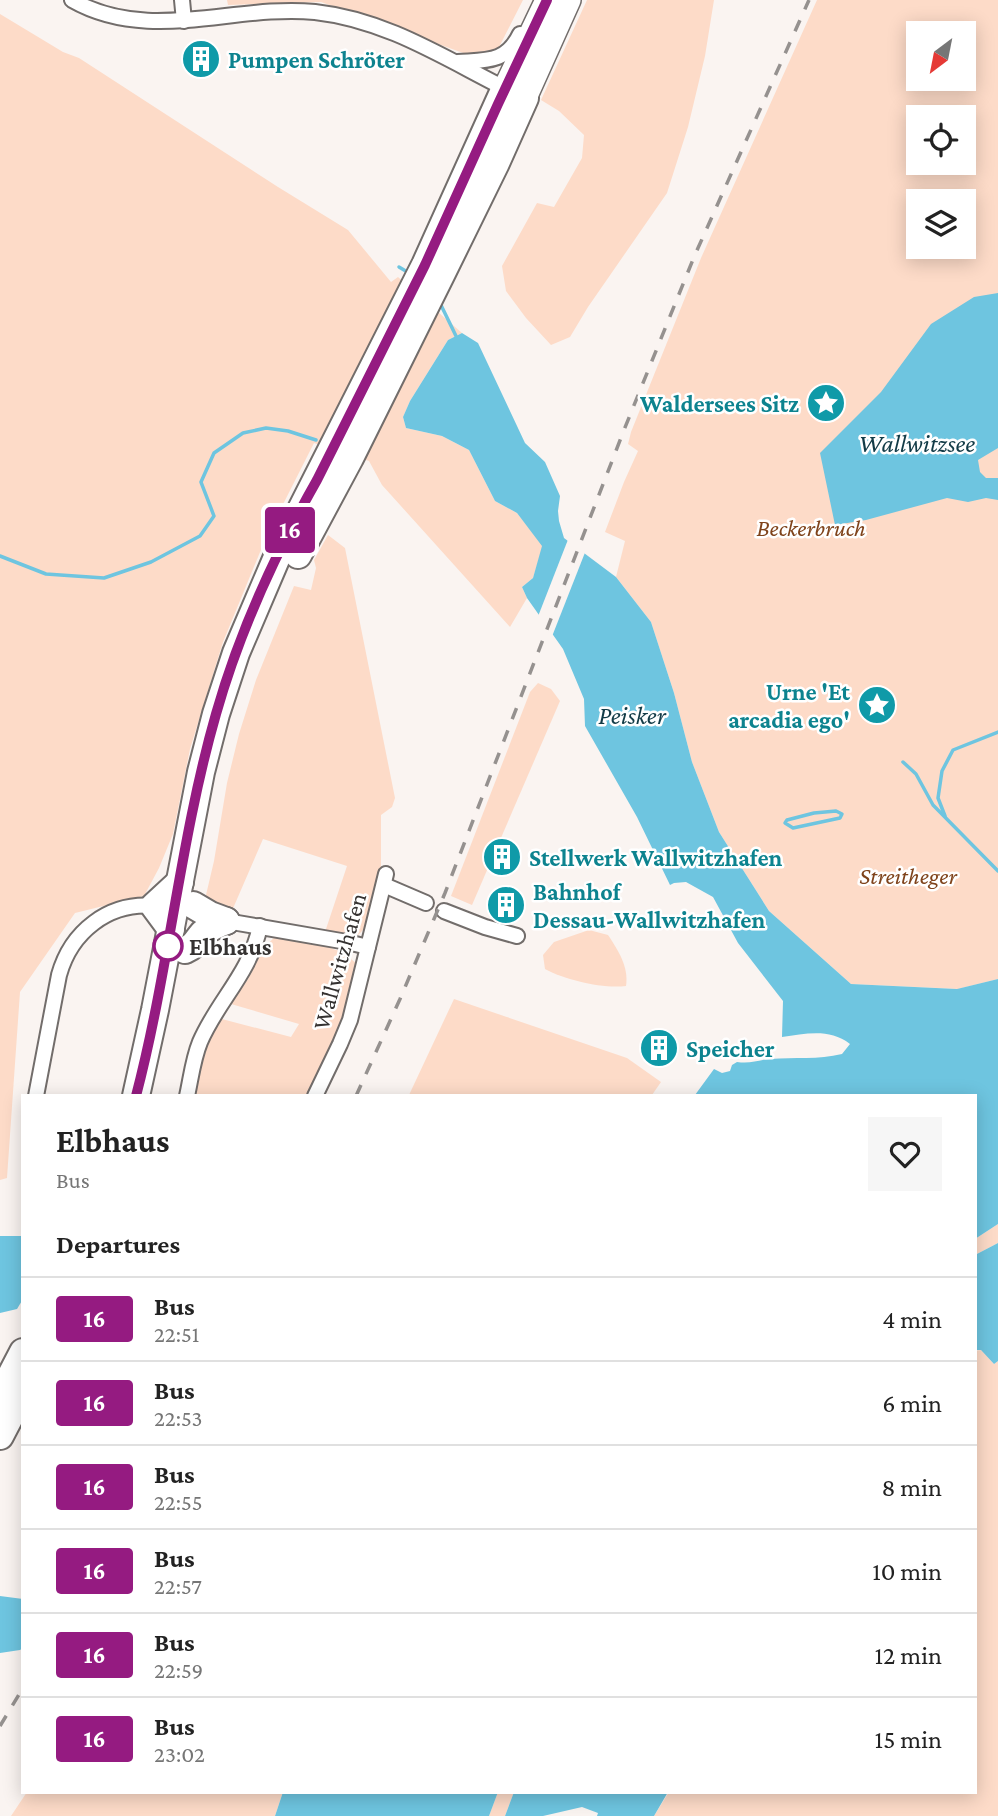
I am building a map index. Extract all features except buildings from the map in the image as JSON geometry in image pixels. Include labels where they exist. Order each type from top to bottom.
[{"type":"highway","points":[[136,1094],[178,939],[193,905],[220,768],[246,675],[341,453],[434,269],[507,141],[515,93]]},
{"type":"highway","points":[[155,1094],[168,1037],[178,939],[180,882],[201,772],[216,714],[248,622],[277,557],[341,453]]},
{"type":"highway","points":[[180,882],[153,906],[178,939],[195,945],[212,926],[226,921]]},
{"type":"highway","points":[[193,905],[226,921]]},
{"type":"highway","points":[[0,1436],[21,1358]]},
{"type":"main road","points":[[515,93],[534,26],[547,0]]},
{"type":"main road","points":[[515,93],[569,0]]},
{"type":"street","points":[[72,0],[98,12],[156,22],[272,10],[329,14],[388,29],[515,93]]},
{"type":"street","points":[[182,0],[184,21]]},
{"type":"street","points":[[456,62],[494,59],[505,54],[516,44],[522,30],[534,26]]},
{"type":"street","name":"Wallwitzhafen","points":[[315,1094],[350,1020],[385,880],[426,903]]},
{"type":"street","points":[[36,1094],[59,975],[74,941],[107,914],[131,907],[153,906]]},
{"type":"street","points":[[444,911],[517,936]]},
{"type":"street","points":[[226,921],[368,947]]},
{"type":"street","points":[[187,1094],[200,1042],[245,969],[260,926]]},
{"type":"green space","points":[[227,0],[523,0],[498,49],[466,54],[321,2],[228,5]]},
{"type":"green space","points":[[587,0],[714,0],[705,56],[688,127],[667,193],[570,337],[551,345],[506,291],[502,266],[537,203],[554,207],[582,158],[584,135],[559,111],[541,100]]},
{"type":"green space","name":"Beckerbruch","points":[[817,0],[998,0],[998,979],[958,989],[851,984],[769,911],[719,832],[692,762],[674,693],[651,622],[616,577],[625,541],[605,532],[638,451],[628,444],[701,258]]},
{"type":"green space","points":[[0,14],[63,52],[79,58],[348,230],[391,282],[398,277],[462,333],[448,340],[410,401],[403,417],[406,428],[442,436],[469,450],[495,501],[517,513],[543,546],[533,578],[522,587],[527,598],[510,627],[382,485],[369,461],[314,443],[265,540],[223,642],[190,749],[173,834],[159,868],[144,896],[75,913],[20,992],[7,1178],[0,1180]]},
{"type":"green space","points":[[328,535],[345,548],[395,798],[392,807],[381,815],[381,870],[366,927],[354,939],[325,932],[347,866],[263,839],[231,913],[210,903],[206,895],[227,783],[256,680],[294,586],[311,590],[316,568],[314,560]]},
{"type":"green space","points":[[538,683],[551,689],[560,701],[472,905],[451,896],[530,692]]},
{"type":"green space","points":[[589,930],[608,935],[624,965],[626,986],[584,983],[545,969],[543,955],[554,942]]},
{"type":"green space","points":[[275,937],[322,945],[342,952],[356,963],[336,1039],[309,1094],[193,1094],[205,1042],[218,1018],[291,1037],[299,1024],[231,1004],[248,979],[263,948]]},
{"type":"green space","points":[[454,999],[627,1058],[661,1082],[653,1094],[409,1094]]},
{"type":"green space","points":[[998,1224],[998,1243],[977,1254],[977,1238]]},
{"type":"green space","points":[[981,1350],[994,1364],[998,1361],[998,1816],[654,1816],[668,1794],[977,1794],[977,1351]]},
{"type":"green space","points":[[26,1794],[282,1794],[275,1816],[11,1816]]},
{"type":"green space","points":[[497,1794],[513,1794],[505,1816],[489,1816]]},
{"type":"water","name":"Wallwitzsee","points":[[998,293],[998,448],[978,460],[980,472],[986,478],[998,478],[998,500],[986,498],[968,502],[947,498],[866,520],[835,525],[820,453],[881,392],[931,324],[974,297]]},
{"type":"water","name":"Peisker","points":[[462,333],[478,343],[525,443],[545,462],[560,496],[558,511],[564,538],[616,577],[651,622],[674,693],[692,762],[719,832],[769,911],[851,984],[957,989],[998,979],[998,1224],[977,1238],[977,1094],[696,1094],[714,1069],[722,1073],[730,1071],[732,1065],[737,1062],[833,1056],[842,1054],[850,1044],[826,1034],[782,1037],[783,1001],[738,943],[713,897],[686,882],[670,885],[637,817],[585,726],[584,699],[563,649],[522,587],[533,578],[542,546],[517,513],[495,501],[469,450],[442,436],[406,428],[403,417],[410,401],[448,340]]},
{"type":"water","points":[[0,1236],[21,1236],[21,1302],[17,1309],[0,1313]]},
{"type":"water","points":[[998,1243],[998,1361],[994,1364],[981,1350],[977,1350],[977,1254]]},
{"type":"water","points":[[0,1596],[21,1599],[21,1649],[0,1653]]},
{"type":"water","points":[[282,1794],[497,1794],[489,1816],[275,1816]]},
{"type":"water","points":[[513,1794],[667,1794],[654,1816],[597,1816],[598,1813],[582,1807],[543,1816],[505,1816]]},
{"type":"pier","points":[[569,537],[586,550],[551,639],[537,619]]},
{"type":"waterway","points":[[399,267],[409,273]]},
{"type":"waterway","points":[[439,301],[456,336]]},
{"type":"waterway","name":"Peisker","points":[[0,556],[46,574],[104,578],[151,562],[200,536],[214,516],[201,482],[214,453],[243,433],[266,428],[288,431],[316,440]]},
{"type":"waterway","points":[[945,816],[938,798],[942,771],[953,750],[998,732]]},
{"type":"waterway","points":[[903,762],[916,774],[933,805],[998,871]]},
{"type":"waterway","points":[[836,811],[842,814],[840,818],[793,828],[785,823],[787,820],[814,813],[836,811]]},
{"type":"railway","points":[[357,1094],[445,893],[624,430],[694,257],[809,0]]},
{"type":"railway","points":[[0,1726],[21,1691]]},
{"type":"bus line","name":"16","points":[[136,1094],[201,772],[224,687],[248,622],[298,514],[425,265],[547,0]]},
{"type":"place","name":"Pumpen Schröter","points":[[201,59]]},
{"type":"place","name":"Waldersees Sitz","points":[[826,403]]},
{"type":"place","name":"Urne 'Et arcadia ego'","points":[[877,705]]},
{"type":"place","name":"Stellwerk Wallwitzhafen","points":[[502,857]]},
{"type":"place","name":"Bahnhof Dessau-Wallwitzhafen","points":[[506,905]]},
{"type":"place","name":"Elbhaus","points":[[168,946]]},
{"type":"place","name":"Speicher","points":[[659,1048]]},
{"type":"park label","name":"Streitheger","points":[[908,875]]}]
